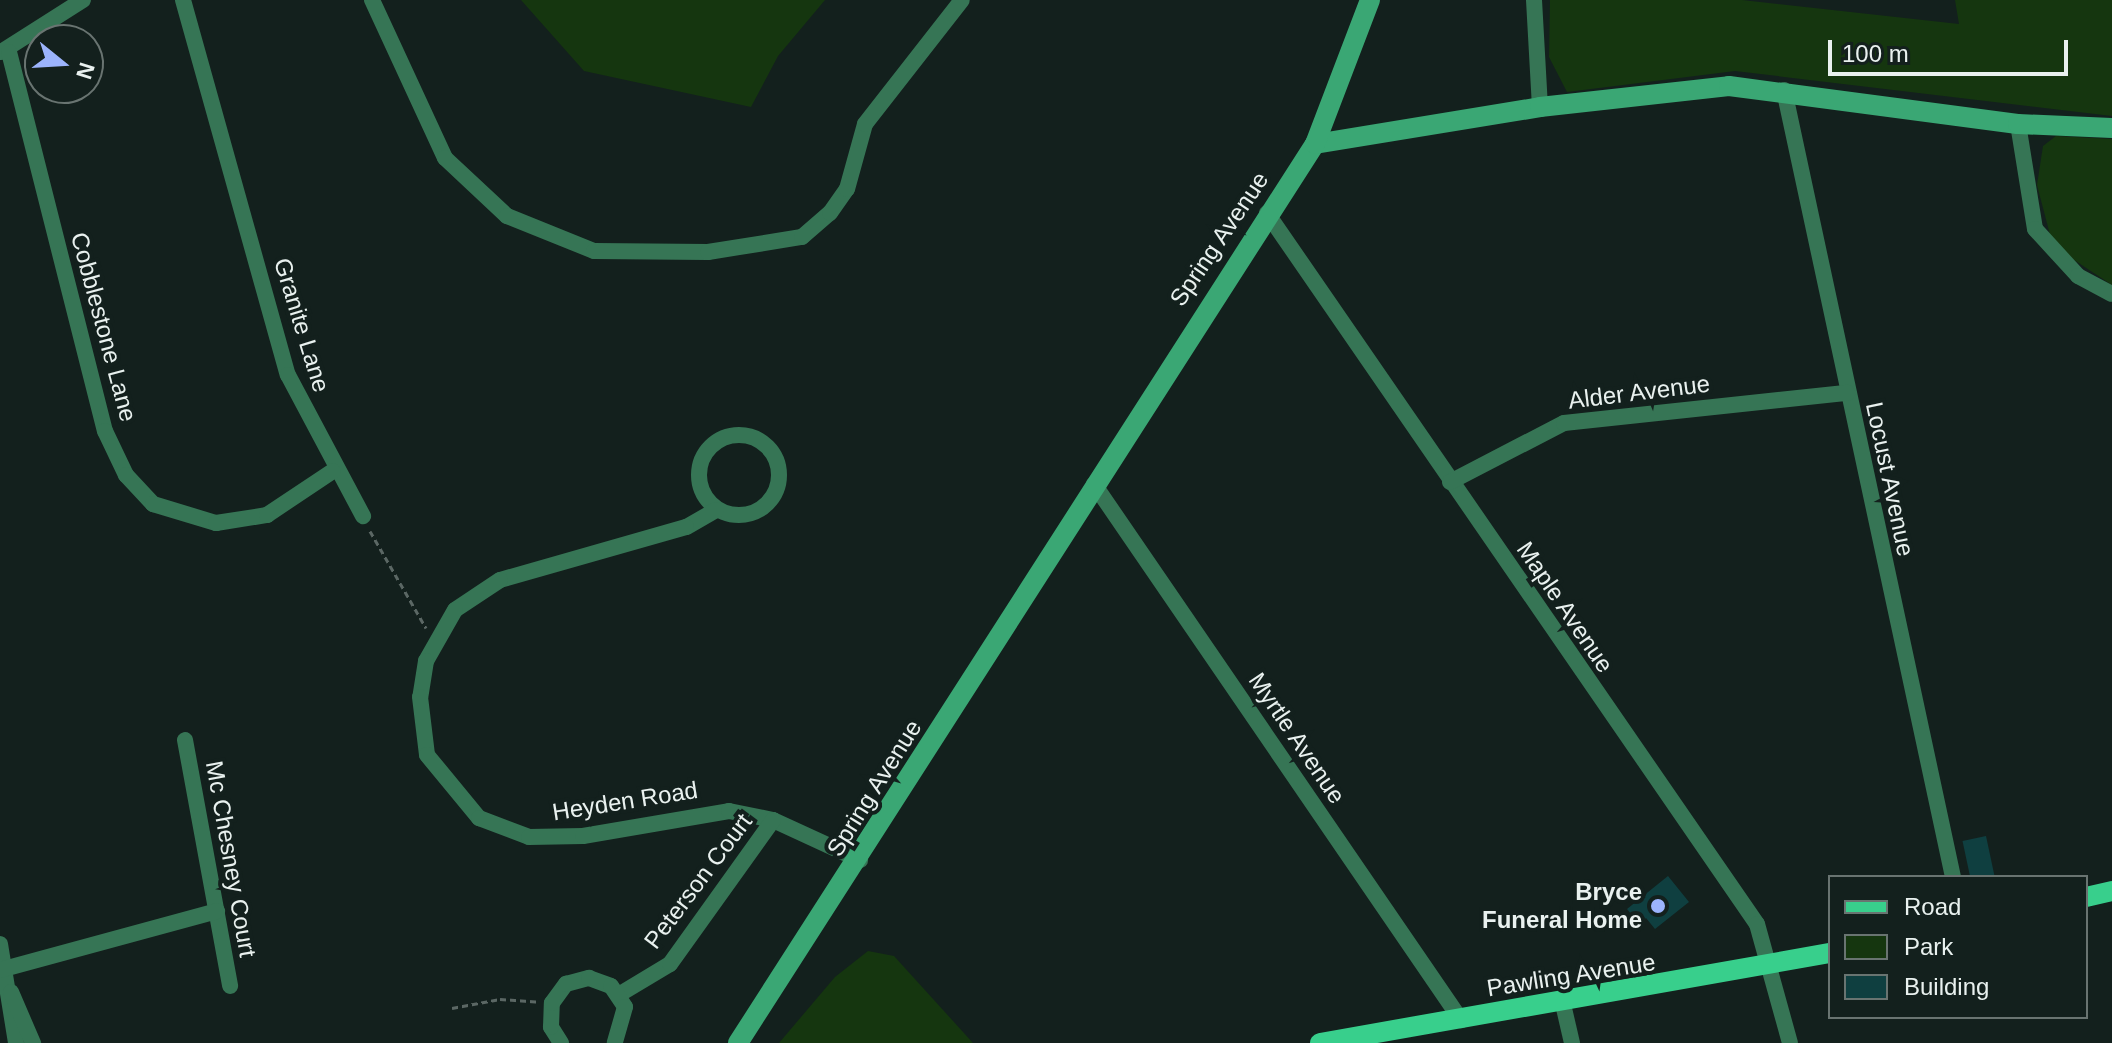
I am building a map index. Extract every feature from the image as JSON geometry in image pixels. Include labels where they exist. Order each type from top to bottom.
[{"type":"main road","points":[[2088,897],[2112,891]]},
{"type":"main road","name":"Pawling Avenue","points":[[1320,1043],[1563,1004],[1828,953]]},
{"type":"street","points":[[4,52],[83,0]]},
{"type":"street","name":"Granite Lane","points":[[183,0],[288,375],[333,471],[363,516]]},
{"type":"street","points":[[372,0],[445,158],[507,216],[594,251],[708,252],[802,237],[830,213],[847,189],[865,124],[962,0]]},
{"type":"street","name":"Spring Avenue","points":[[738,1043],[860,860],[1094,484],[1267,213],[1315,144],[1370,0]]},
{"type":"street","points":[[1534,0],[1540,107]]},
{"type":"street","name":"Cobblestone Lane","points":[[4,52],[105,431],[126,475],[153,504],[216,523],[267,515],[333,471]]},
{"type":"street","points":[[1315,144],[1540,107],[1675,89],[1784,90],[2018,124],[2112,128]]},
{"type":"street","name":"Locust Avenue","points":[[1784,90],[1953,875]]},
{"type":"street","points":[[2018,124],[2035,229],[2078,276],[2112,294]]},
{"type":"street","name":"Maple Avenue","points":[[1267,213],[1757,924],[1773,966],[1790,1043]]},
{"type":"street","name":"Alder Avenue","points":[[1450,482],[1564,423],[1847,393]]},
{"type":"street","name":"Heyden Road","points":[[716,510],[698,476],[705,451],[739,434],[764,443],[778,465],[768,503],[743,515],[716,510],[686,527],[500,580],[455,610],[435,636],[420,697],[427,755],[479,818],[556,839],[707,810],[773,820],[860,860]]},
{"type":"street","name":"Myrtle Avenue","points":[[1094,484],[1461,1020]]},
{"type":"street","name":"Mc Chesney Court","points":[[185,740],[230,986]]},
{"type":"street","name":"Peterson Court","points":[[620,994],[670,964],[773,820]]},
{"type":"street","points":[[3,969],[217,911]]},
{"type":"street","points":[[0,944],[3,969],[33,1043]]},
{"type":"street","points":[[561,1043],[551,1027],[552,1003],[566,984],[589,978],[620,994],[626,1020],[615,1043]]},
{"type":"street","points":[[11,992],[16,1043]]},
{"type":"street","points":[[1563,1004],[1572,1043]]},
{"type":"path","points":[[363,516],[418,622],[435,636]]},
{"type":"path","points":[[452,1008],[500,999],[552,1003]]},
{"type":"green space","points":[[521,0],[825,0],[778,56],[751,107],[584,71]]},
{"type":"green space","points":[[1550,0],[1742,0],[1959,24],[1955,0],[2112,0],[2112,116],[1735,71],[1567,92],[1549,57]]},
{"type":"green space","points":[[2056,136],[2112,139],[2112,285],[2053,246],[2037,185],[2043,146]]},
{"type":"green space","points":[[868,951],[894,956],[973,1043],[779,1043],[835,977]]},
{"type":"building","points":[[1986,836],[1994,875],[1970,875],[1963,841]]},
{"type":"building","name":"Bryce Funeral Home","points":[[1668,876],[1689,902],[1655,929],[1646,918],[1639,924],[1627,909]]},
{"type":"place","name":"Bryce Funeral Home","points":[[1658,906]]}]
